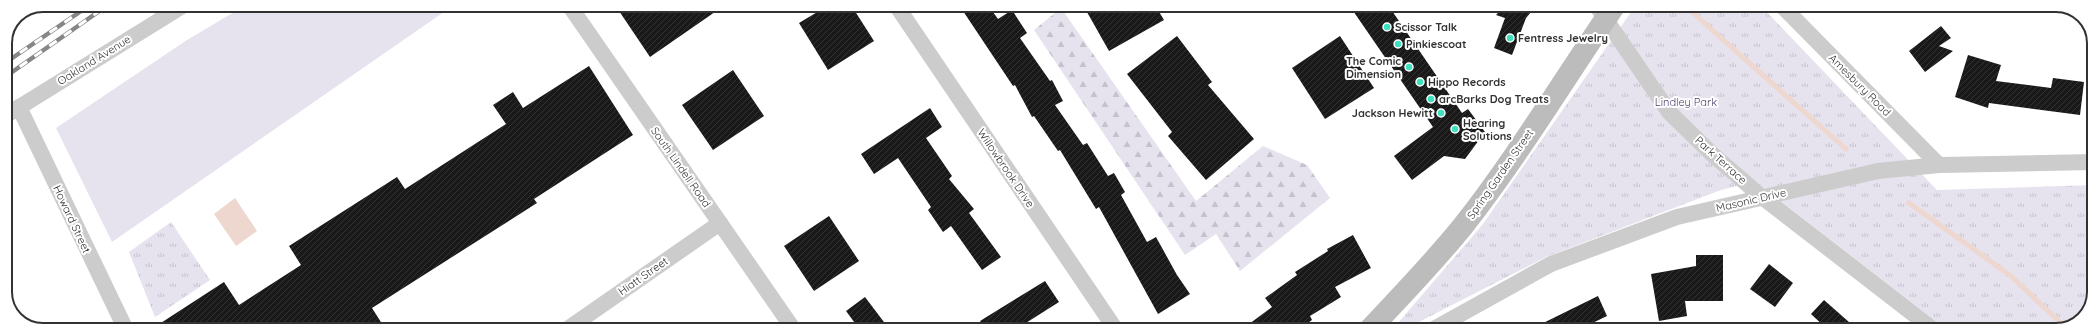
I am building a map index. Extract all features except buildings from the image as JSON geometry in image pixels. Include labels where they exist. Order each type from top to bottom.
[{"type":"main road","name":"Spring Garden Street","points":[[1376,323],[1420,276],[1463,225],[1515,153],[1604,12]]},
{"type":"street","name":"Oakland Avenue","points":[[12,112],[74,71],[172,12]]},
{"type":"street","name":"South Lindell Road","points":[[574,12],[789,323]]},
{"type":"street","name":"Willowbrook Drive","points":[[901,12],[1111,323]]},
{"type":"street","name":"Park Terrace","points":[[1606,12],[1669,112],[1712,154],[1762,197],[1925,323]]},
{"type":"street","name":"Amesbury Road","points":[[1788,12],[1939,165]]},
{"type":"street","name":"Howard Street","points":[[19,107],[123,323]]},
{"type":"street","name":"Masonic Drive","points":[[1445,323],[1551,264],[1677,217],[1878,171],[1939,165],[2087,162]]},
{"type":"street","name":"Hiatt Street","points":[[576,323],[720,223]]},
{"type":"green space","points":[[234,12],[444,12],[112,242],[56,128],[187,40]]},
{"type":"green space","points":[[1056,12],[1064,12],[1196,201],[1263,146],[1307,165],[1330,198],[1240,271],[1216,234],[1185,255],[1034,30]]},
{"type":"green space","name":"Lindley Park","points":[[1631,12],[1767,12],[1937,190],[2087,185],[2087,296],[2083,307],[2068,321],[2056,323],[1938,323],[1755,181],[1721,190],[1546,257],[1417,323],[1398,323],[1483,224]]},
{"type":"green space","points":[[171,222],[210,280],[155,317],[129,252]]},
{"type":"shaded area","points":[[235,198],[257,231],[236,246],[214,214]]},
{"type":"waterway","points":[[1692,12],[1846,149]]},
{"type":"waterway","points":[[1909,203],[2011,276],[2060,322]]},
{"type":"railway","points":[[12,58],[80,12]]},
{"type":"railway","points":[[12,72],[98,12]]},
{"type":"place","name":"Scissor Talk","points":[[1387,27]]},
{"type":"place","name":"Fentress Jewelry","points":[[1510,38]]},
{"type":"place","name":"Pinkiescoat","points":[[1398,44]]},
{"type":"place","name":"The Comic Dimension","points":[[1409,67]]},
{"type":"place","name":"Hippo Records","points":[[1420,82]]},
{"type":"place","name":"arcBarks Dog Treats","points":[[1431,99]]},
{"type":"place","name":"Jackson Hewitt","points":[[1441,113]]},
{"type":"place","name":"Hearing Solutions","points":[[1455,129]]}]
